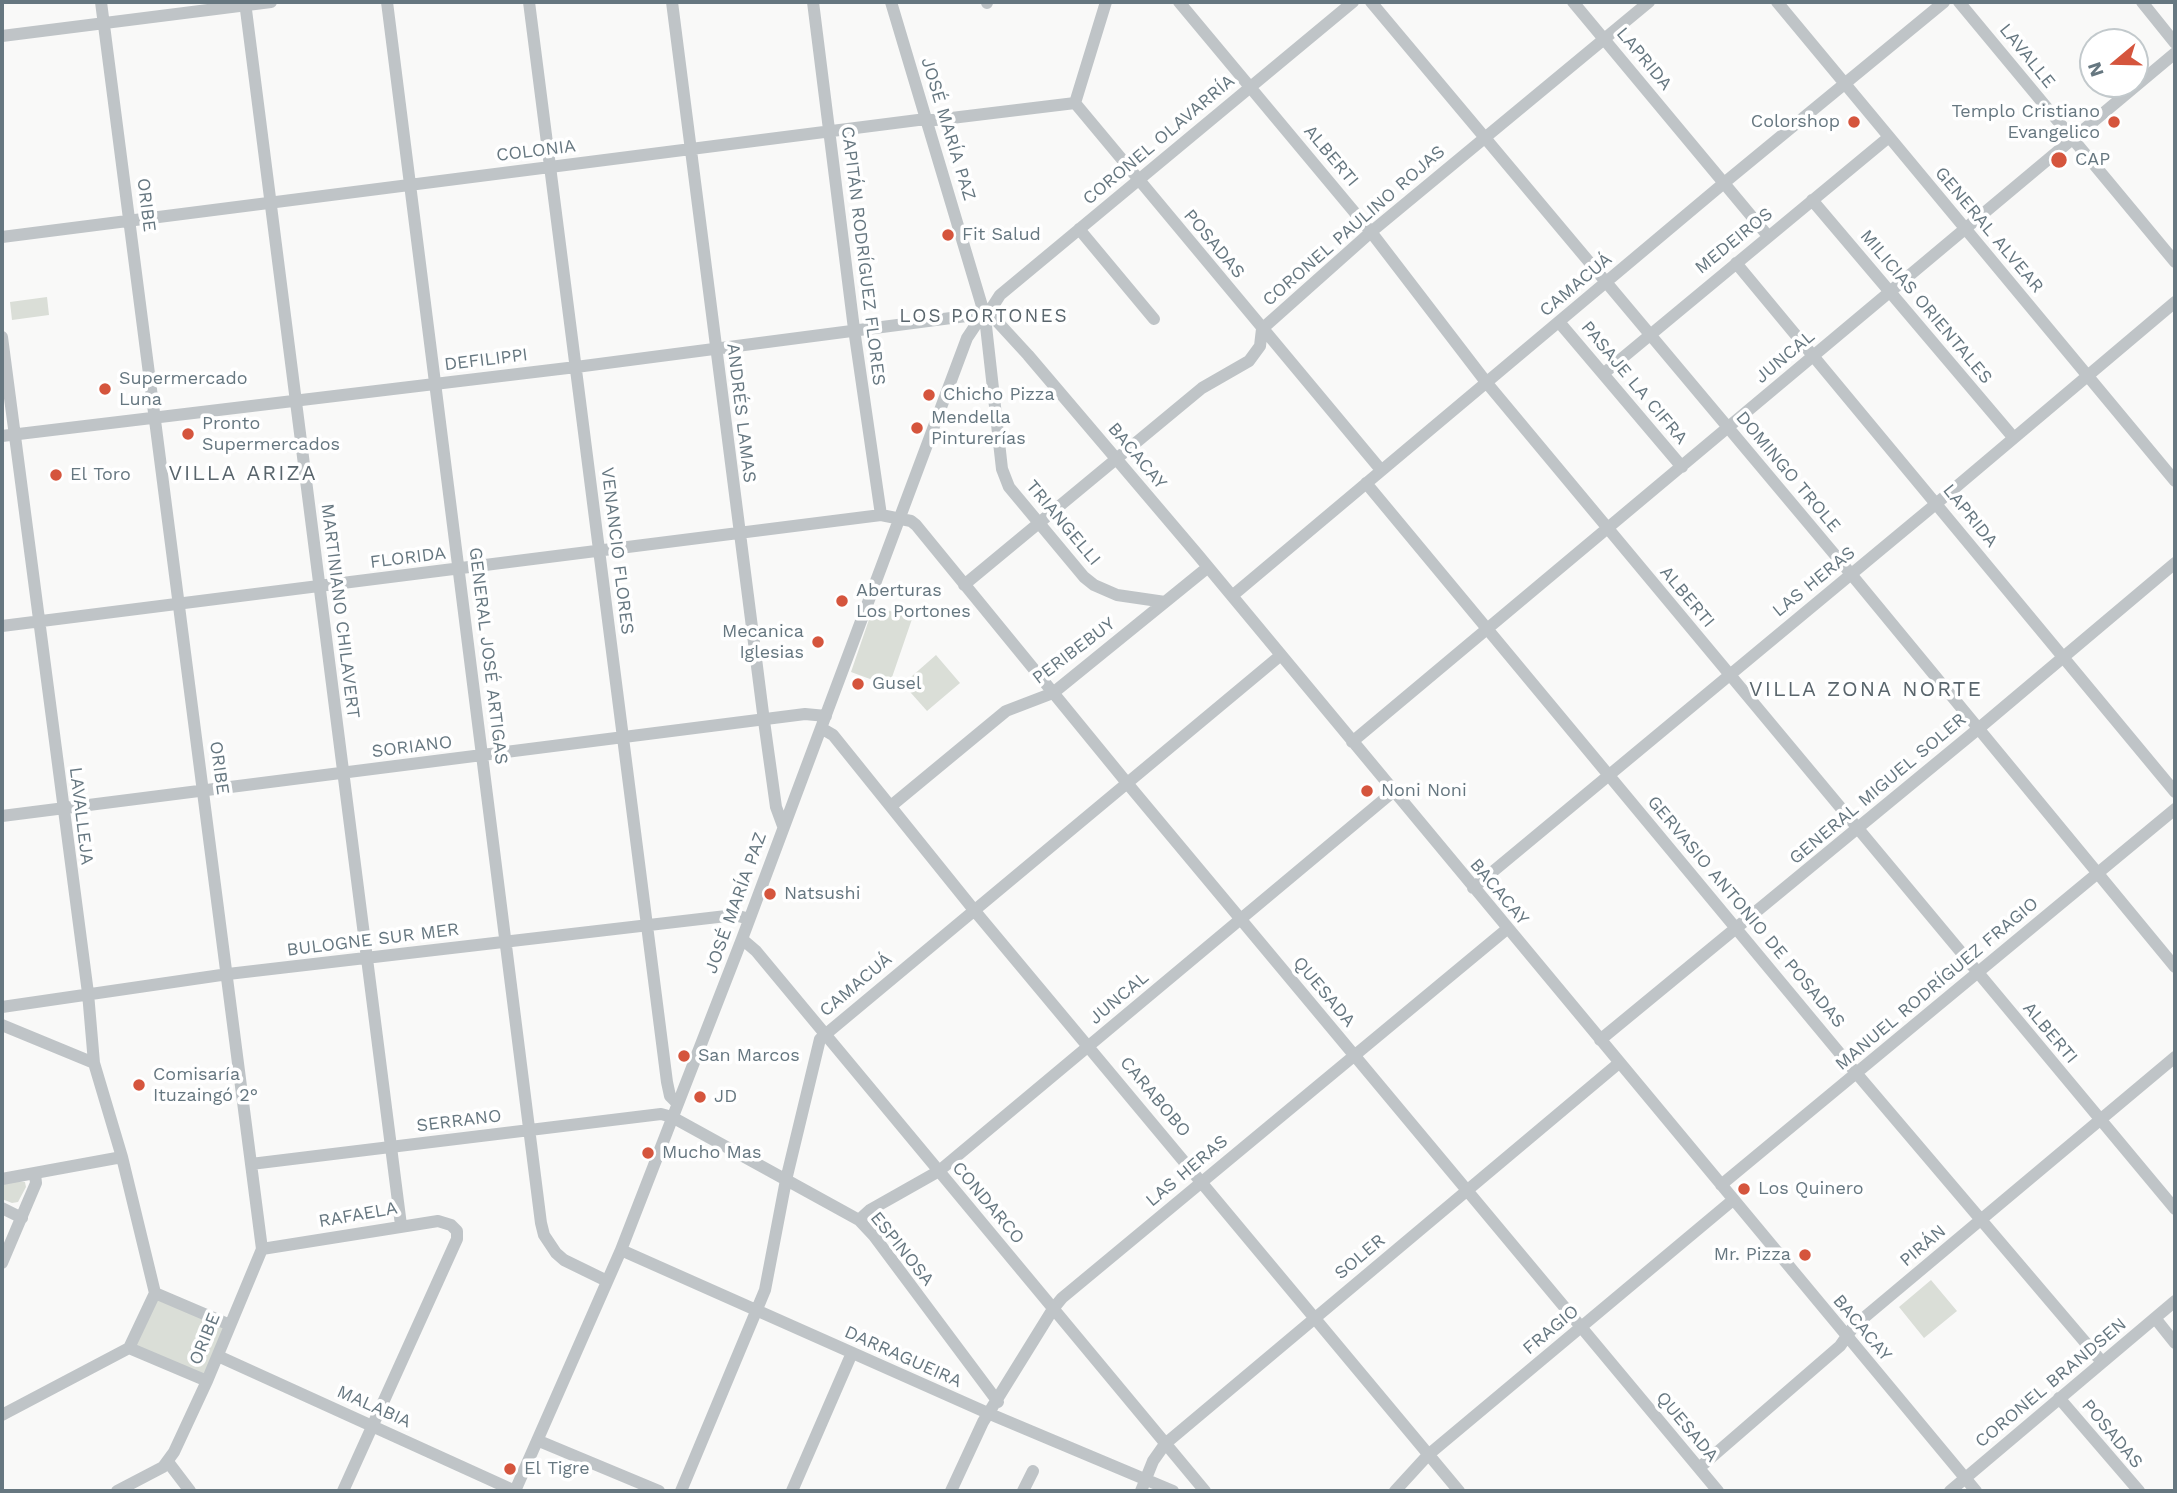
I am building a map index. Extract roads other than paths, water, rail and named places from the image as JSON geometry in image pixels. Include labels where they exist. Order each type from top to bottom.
[{"type":"street","name":"ORIBE","points":[[101,2],[262,1250],[207,1381],[168,1462]]},
{"type":"street","points":[[2,36],[245,3],[271,2]]},
{"type":"street","name":"GENERAL JOSÉ ARTIGAS","points":[[387,2],[544,1235],[564,1260],[607,1281]]},
{"type":"street","name":"VENANCIO FLORES","points":[[529,2],[667,1082],[670,1096],[677,1103]]},
{"type":"street","name":"ANDRÉS LAMAS","points":[[672,2],[738,533],[776,807],[783,826]]},
{"type":"street","name":"CAPITÁN RODRÍGUEZ FLORES","points":[[813,2],[854,329],[881,515]]},
{"type":"street","name":"JOSÉ MARÍA PAZ","points":[[515,1491],[621,1250],[750,919],[965,344],[984,316],[891,2]]},
{"type":"street","points":[[1074,103],[1106,2]]},
{"type":"street","name":"ALBERTI","points":[[1179,2],[1371,232],[1486,382],[1607,530],[2175,1209]]},
{"type":"street","name":"CORONEL OLAVARRÍA","points":[[984,316],[1000,295],[1353,2]]},
{"type":"street","name":"DOMINGO TROLE","points":[[1371,2],[1851,574],[2175,967]]},
{"type":"street","name":"LAPRIDA","points":[[1573,2],[1768,236]]},
{"type":"street","name":"CORONEL PAULINO ROJAS","points":[[964,585],[1202,388],[1250,361],[1261,346],[1262,329],[1371,232],[1649,2]]},
{"type":"street","name":"GENERAL ALVEAR","points":[[1777,2],[2175,481]]},
{"type":"street","name":"CAMACUÁ","points":[[1232,596],[1944,2]]},
{"type":"street","name":"LAVALLE","points":[[1959,2],[2175,262]]},
{"type":"street","points":[[2141,2],[2175,43]]},
{"type":"street","name":"MARTINIANO CHILAVERT","points":[[245,3],[401,1225]]},
{"type":"street","name":"JUNCAL","points":[[1352,742],[2175,53]]},
{"type":"street","name":"COLONIA","points":[[2,237],[1074,103]]},
{"type":"street","name":"POSADAS","points":[[1074,103],[1381,470]]},
{"type":"street","name":"MEDEIROS","points":[[1603,374],[1889,137]]},
{"type":"street","name":"MILICIAS ORIENTALES","points":[[1812,200],[2013,437]]},
{"type":"street","points":[[1079,229],[1154,319]]},
{"type":"street","name":"LAPRIDA","points":[[1736,263],[2175,792]]},
{"type":"street","name":"LAS HERAS","points":[[1473,888],[2175,302]]},
{"type":"street","name":"DEFILIPPI","points":[[8,436],[854,329],[984,316]]},
{"type":"street","name":"BACACAY","points":[[984,316],[1116,459],[1232,596],[1976,1491]]},
{"type":"street","name":"TRIANGELLI","points":[[984,316],[1004,480],[1083,577],[1117,595],[1165,602]]},
{"type":"street","name":"PASAJE LA CIFRA","points":[[1559,322],[1682,467]]},
{"type":"street","name":"LAVALLEJA","points":[[2,337],[8,436],[40,621],[62,808],[88,993],[94,1063],[122,1157],[155,1293]]},
{"type":"street","name":"GERVASIO ANTONIO DE POSADAS","points":[[1366,483],[1980,1221],[2102,1362]]},
{"type":"street","name":"FLORIDA","points":[[2,626],[881,515],[900,519]]},
{"type":"street","name":"QUESADA","points":[[900,519],[916,525],[1127,783],[1718,1491]]},
{"type":"street","name":"GENERAL MIGUEL SOLER","points":[[1600,1040],[2175,563]]},
{"type":"street","name":"PERIBEBUY","points":[[891,806],[1006,711],[1053,693],[1207,568]]},
{"type":"street","name":"CAMACUÁ","points":[[681,1491],[765,1290],[786,1180],[817,1045],[824,1034],[1281,655]]},
{"type":"street","name":"SORIANO","points":[[2,816],[815,713],[823,722]]},
{"type":"street","name":"CARABOBO","points":[[823,722],[974,910],[1459,1491]]},
{"type":"street","name":"JUNCAL","points":[[859,1220],[870,1210],[939,1171],[1394,792]]},
{"type":"street","name":"MANUEL RODRÍGUEZ FRAGIO","points":[[1721,1185],[2175,809]]},
{"type":"street","name":"BULOGNE SUR MER","points":[[2,1007],[228,974],[735,915],[750,919]]},
{"type":"street","name":"LAS HERAS","points":[[951,1491],[990,1414],[1062,1298],[1507,929]]},
{"type":"street","name":"CONDARCO","points":[[742,939],[757,951],[1206,1491]]},
{"type":"street","points":[[2,1025],[94,1063]]},
{"type":"street","name":"PIRÁN","points":[[1699,1468],[1840,1346],[1854,1326],[2175,1058]]},
{"type":"street","name":"SOLER","points":[[1143,1485],[1153,1461],[1165,1444],[1619,1063]]},
{"type":"street","name":"SERRANO","points":[[251,1164],[661,1114],[671,1117]]},
{"type":"street","name":"ESPINOSA","points":[[671,1117],[859,1220],[874,1236],[998,1402]]},
{"type":"street","points":[[2,1179],[122,1157]]},
{"type":"street","points":[[2,1263],[36,1183],[35,1174]]},
{"type":"street","name":"FRAGIO","points":[[1395,1491],[1428,1454],[1733,1200]]},
{"type":"street","points":[[2,1208],[22,1218]]},
{"type":"street","name":"RAFAELA","points":[[262,1250],[401,1225],[444,1221],[457,1231],[457,1239],[373,1426]]},
{"type":"street","name":"DARRAGUEIRA","points":[[621,1250],[1143,1485],[1173,1491]]},
{"type":"street","points":[[2,1415],[129,1349],[155,1293],[230,1325]]},
{"type":"street","name":"CORONEL BRANDSEN","points":[[1950,1491],[2175,1301]]},
{"type":"street","points":[[2155,1318],[2175,1343]]},
{"type":"street","points":[[129,1349],[207,1381]]},
{"type":"street","points":[[792,1491],[852,1353]]},
{"type":"street","name":"MALABIA","points":[[218,1356],[515,1491]]},
{"type":"street","name":"POSADAS","points":[[2059,1398],[2138,1491]]},
{"type":"street","points":[[343,1491],[373,1426]]},
{"type":"street","points":[[539,1441],[659,1491]]},
{"type":"street","points":[[117,1491],[168,1462],[190,1491]]},
{"type":"street","points":[[1023,1491],[1032,1471]]},
{"type":"place","name":"Colorshop","points":[[1854,122]]},
{"type":"place","name":"Templo Cristiano Evangelico","points":[[2114,122]]},
{"type":"place","name":"CAP","points":[[2059,160]]},
{"type":"place","name":"Fit Salud","points":[[948,235]]},
{"type":"place","name":"Supermercado Luna","points":[[105,389]]},
{"type":"place","name":"Chicho Pizza","points":[[929,395]]},
{"type":"place","name":"Mendella Pinturerías","points":[[917,428]]},
{"type":"place","name":"Pronto Supermercados","points":[[188,434]]},
{"type":"place","name":"El Toro","points":[[56,475]]},
{"type":"place","name":"Aberturas Los Portones","points":[[842,601]]},
{"type":"place","name":"Mecanica Iglesias","points":[[818,642]]},
{"type":"place","name":"Gusel","points":[[858,684]]},
{"type":"place","name":"Noni Noni","points":[[1367,791]]},
{"type":"place","name":"Natsushi","points":[[770,894]]},
{"type":"place","name":"San Marcos","points":[[684,1056]]},
{"type":"place","name":"Comisaría Ituzaingó 2°","points":[[139,1085]]},
{"type":"place","name":"JD","points":[[700,1097]]},
{"type":"place","name":"Mucho Mas","points":[[648,1153]]},
{"type":"place","name":"Los Quinero","points":[[1744,1189]]},
{"type":"place","name":"Mr. Pizza","points":[[1805,1255]]},
{"type":"place","name":"El Tigre","points":[[510,1469]]},
{"type":"district","name":"LOS PORTONES","points":[[984,316]]},
{"type":"district","name":"VILLA ARIZA","points":[[243,474]]},
{"type":"district","name":"VILLA ZONA NORTE","points":[[1866,690]]}]
